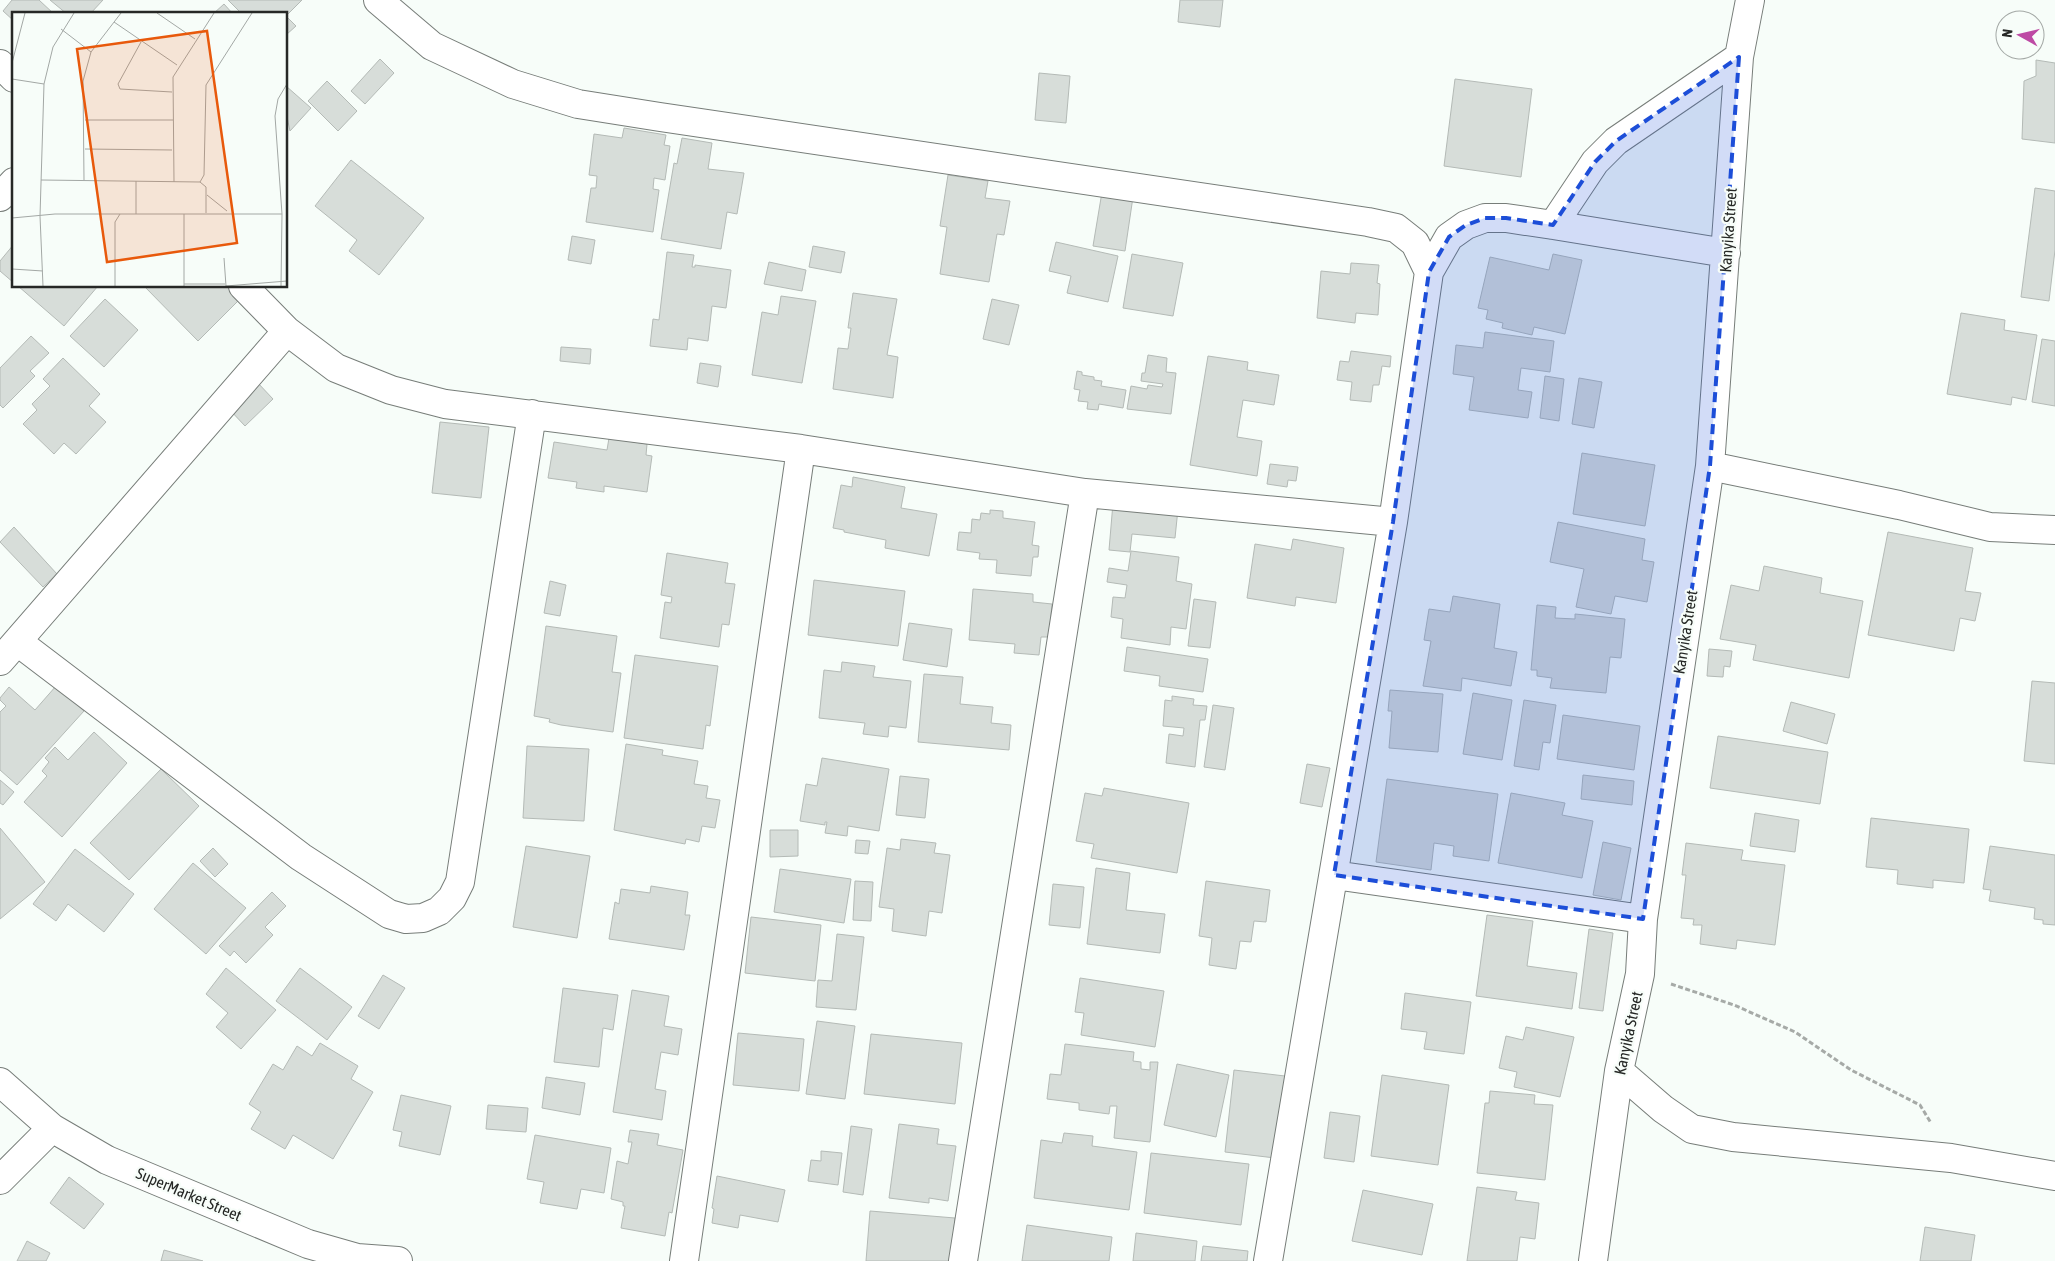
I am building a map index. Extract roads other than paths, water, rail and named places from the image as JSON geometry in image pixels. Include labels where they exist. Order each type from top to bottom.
[{"type":"street","points":[[378,0],[432,46],[513,84],[578,104],[1368,222],[1396,228],[1415,243],[1430,272]]},
{"type":"street","name":"Kanyika Street","points":[[1593,1261],[1619,1071],[1640,974],[1643,919],[1710,466],[1739,57],[1750,0]]},
{"type":"street","points":[[1553,225],[1595,162],[1616,140],[1739,57]]},
{"type":"street","points":[[0,64],[12,76]]},
{"type":"street","points":[[0,197],[12,184]]},
{"type":"street","points":[[1268,1261],[1393,522],[1430,272],[1449,236],[1466,225],[1485,218],[1553,225],[1726,253]]},
{"type":"street","points":[[245,288],[287,331],[336,368],[392,390],[445,404],[801,449],[1085,493],[1393,522]]},
{"type":"street","points":[[287,331],[9,651],[301,857],[389,914],[406,919],[423,918],[440,911],[452,898],[460,882],[532,414]]},
{"type":"street","points":[[684,1261],[801,449]]},
{"type":"street","points":[[1710,466],[1899,505],[1990,527],[2055,530]]},
{"type":"street","points":[[963,1261],[1085,493]]},
{"type":"street","points":[[1334,875],[1643,919]]},
{"type":"street","points":[[1619,1071],[1663,1108],[1692,1129],[1733,1137],[1951,1158],[2055,1176]]},
{"type":"street","name":"SuperMarket Street","points":[[0,1082],[52,1128],[107,1160],[308,1244],[357,1258],[398,1261]]},
{"type":"street","points":[[0,1180],[52,1128]]}]
